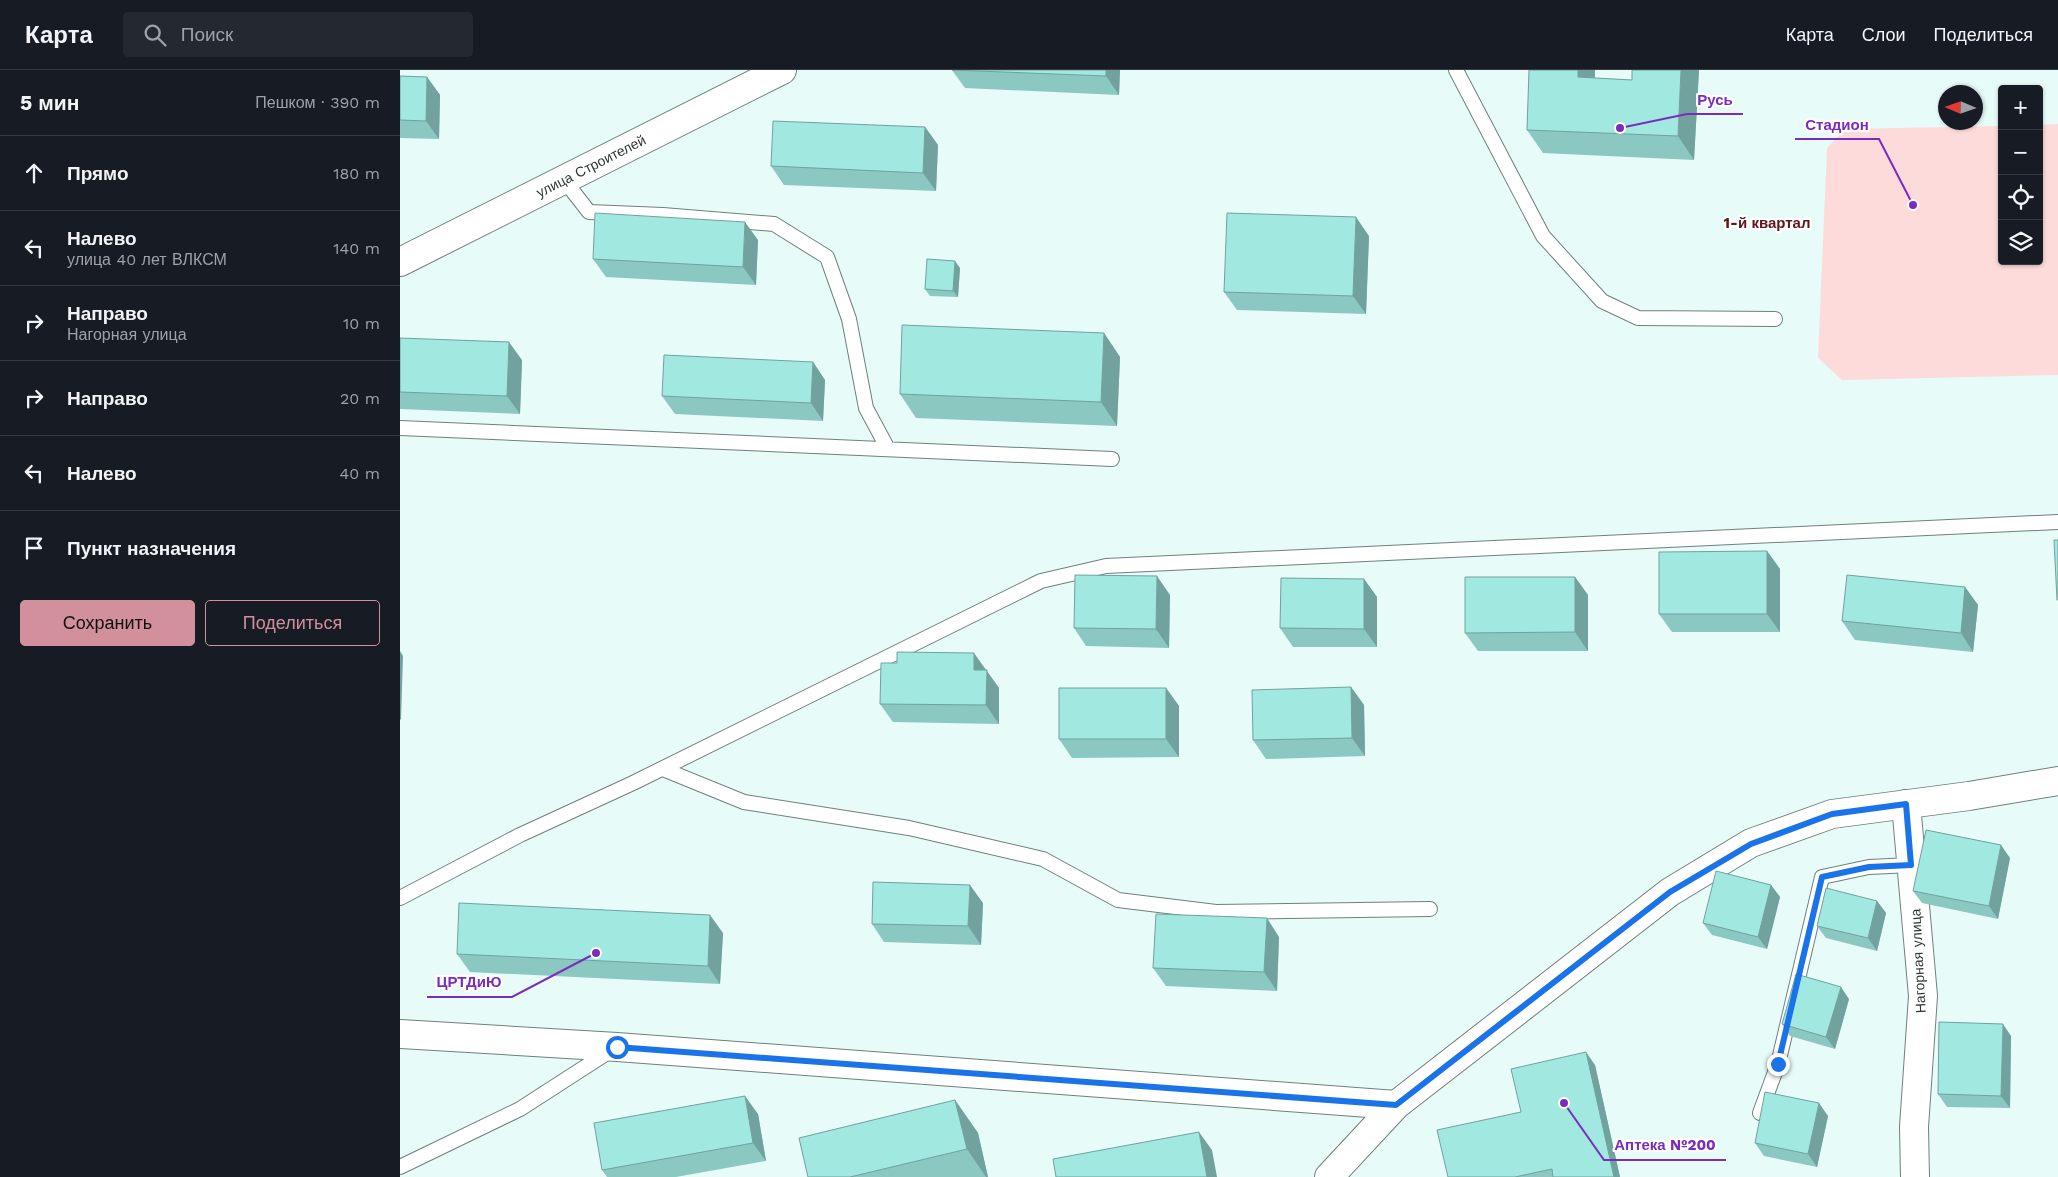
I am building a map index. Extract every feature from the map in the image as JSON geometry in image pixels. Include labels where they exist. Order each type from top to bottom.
[{"type":"street","name":"улица Строителей","points":[[400,262],[782,70]]},
{"type":"street","points":[[1329,1177],[1396,1105],[1670,892],[1751,844],[1832,814],[1969,796],[2058,781]]},
{"type":"street","name":"Нагорная улица","points":[[1906,804],[1923,996],[1914,1127],[1915,1177]]},
{"type":"street","points":[[400,1034],[617,1047],[1396,1105]]},
{"type":"lane","points":[[1456,70],[1543,236],[1602,301],[1638,318],[1775,319]]},
{"type":"lane","points":[[564,180],[589,212],[663,215],[774,224],[827,257],[849,319],[866,408],[888,449]]},
{"type":"lane","points":[[400,428],[1112,459]]},
{"type":"lane","points":[[400,898],[520,835],[663,769],[1041,581],[1106,566],[2058,522]]},
{"type":"lane","points":[[663,769],[744,802],[909,828],[1043,859],[1118,900],[1216,912],[1430,909]]},
{"type":"lane","points":[[1760,1113],[1778,1064],[1822,877],[1869,867],[1911,865]]},
{"type":"lane","points":[[400,1167],[520,1109],[617,1047]]},
{"type":"shaded area","points":[[2058,124],[2058,375],[1842,380],[1818,358],[1827,148],[1845,129],[1938,127],[1938,130],[1983,130],[1983,126],[1998,126],[1998,265],[2043,265],[2043,125]]},
{"type":"building","points":[[952,70],[1106,70],[1106,76]]},
{"type":"building","points":[[1529,70],[1578,70],[1578,77],[1632,80],[1632,70],[1681,70],[1678,136],[1527,130]]},
{"type":"building","points":[[400,76],[427,77],[426,121],[400,120]]},
{"type":"building","points":[[773,121],[925,127],[923,173],[771,166]]},
{"type":"building","points":[[595,213],[745,222],[743,267],[593,259]]},
{"type":"building","points":[[1227,213],[1356,217],[1353,296],[1224,292]]},
{"type":"building","points":[[927,259],[955,261],[953,291],[925,289]]},
{"type":"building","points":[[902,325],[1104,333],[1101,402],[900,394]]},
{"type":"building","points":[[400,338],[509,342],[507,396],[400,392]]},
{"type":"building","points":[[664,355],[813,362],[811,403],[662,396]]},
{"type":"building","points":[[2054,540],[2058,540],[2058,600],[2057,600]]},
{"type":"building","points":[[1767,551],[1767,614],[1659,614],[1659,552]]},
{"type":"building","points":[[1075,575],[1157,576],[1156,629],[1074,628]]},
{"type":"building","points":[[1847,575],[1965,587],[1961,633],[1842,621]]},
{"type":"building","points":[[1465,577],[1575,577],[1575,632],[1465,633]]},
{"type":"building","points":[[1281,578],[1364,579],[1364,629],[1280,628]]},
{"type":"building","points":[[897,652],[974,653],[974,670],[987,670],[986,705],[880,704],[881,663],[897,663]]},
{"type":"building","points":[[1351,687],[1352,738],[1253,740],[1252,690]]},
{"type":"building","points":[[1059,688],[1166,688],[1166,739],[1059,739]]},
{"type":"building","points":[[1926,830],[2001,845],[1989,906],[1913,891]]},
{"type":"building","points":[[1716,871],[1771,885],[1758,937],[1703,923]]},
{"type":"building","points":[[873,882],[970,885],[968,926],[872,924]]},
{"type":"building","points":[[1826,888],[1877,901],[1868,938],[1817,926]]},
{"type":"building","points":[[459,903],[710,915],[708,966],[457,954]]},
{"type":"building","points":[[1156,914],[1267,918],[1264,972],[1153,968]]},
{"type":"building","points":[[1796,974],[1841,987],[1826,1037],[1782,1024]]},
{"type":"building","points":[[1939,1022],[2003,1024],[2001,1096],[1938,1094]]},
{"type":"building","points":[[1586,1052],[1614,1177],[1553,1177],[1552,1169],[1515,1177],[1448,1177],[1437,1130],[1521,1112],[1511,1069]]},
{"type":"building","points":[[1765,1092],[1819,1103],[1808,1154],[1755,1143]]},
{"type":"building","points":[[745,1096],[753,1143],[602,1170],[594,1123]]},
{"type":"building","points":[[955,1100],[967,1149],[850,1177],[808,1177],[799,1138]]},
{"type":"building","points":[[1199,1132],[1207,1177],[1056,1177],[1053,1159]]},
{"type":"place","name":"Русь","points":[[1620,128]]},
{"type":"place","name":"Стадион","points":[[1913,205]]},
{"type":"place","name":"ЦРТДиЮ","points":[[596,953]]},
{"type":"place","name":"Аптека №200","points":[[1564,1103]]},
{"type":"district","name":"1-й квартал","points":[[1767,223]]},
{"type":"route","points":[[617,1047],[1396,1105],[1670,892],[1751,844],[1832,814],[1906,804],[1911,865],[1869,867],[1822,877],[1778,1064]]}]
